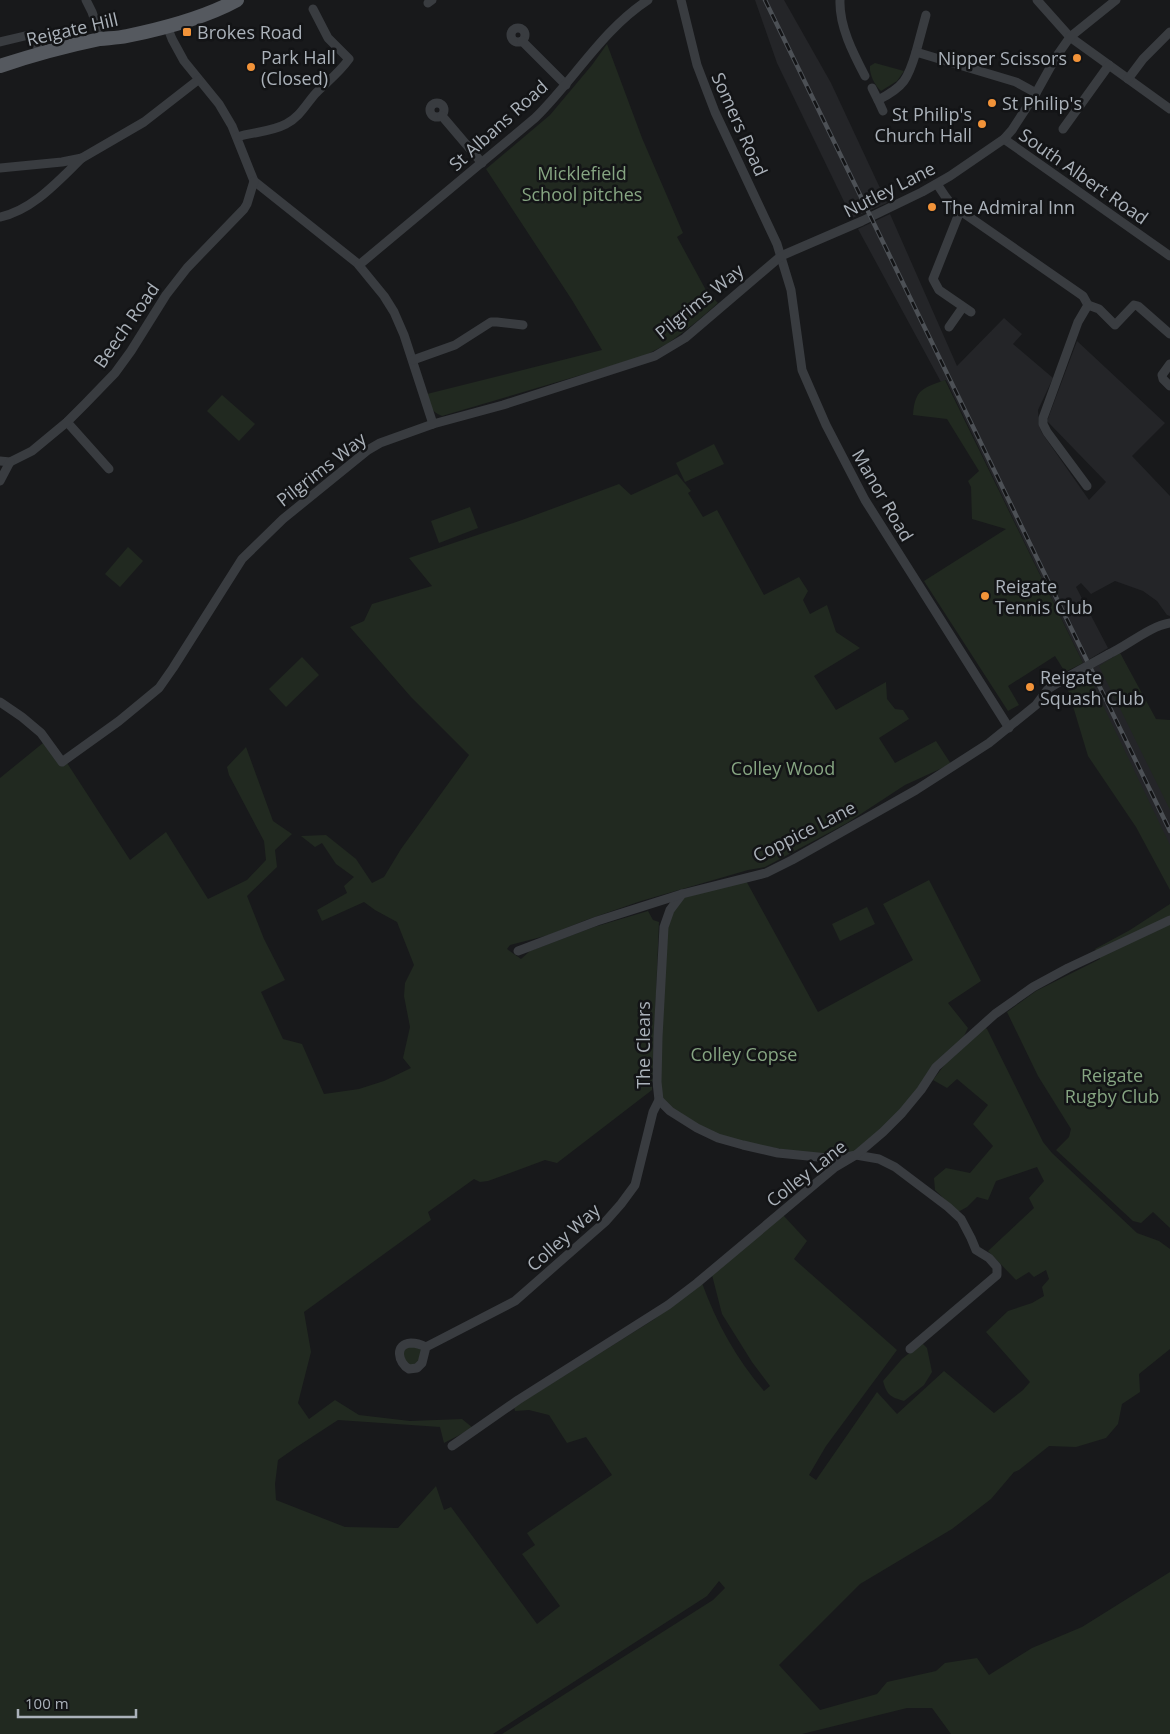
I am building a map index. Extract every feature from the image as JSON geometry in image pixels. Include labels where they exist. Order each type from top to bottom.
[{"type":"main road","name":"Reigate Hill","points":[[0,66],[40,53],[167,26],[224,7],[237,0]]},
{"type":"street","points":[[86,0],[101,39]]},
{"type":"street","name":"St Albans Road","points":[[359,265],[536,118],[604,39],[627,15],[648,0]]},
{"type":"street","name":"Somers Road","points":[[681,0],[697,65],[712,104],[781,256]]},
{"type":"street","points":[[840,0],[851,49],[866,76]]},
{"type":"street","points":[[1037,0],[1072,35],[1109,65],[1170,109]]},
{"type":"street","name":"Nutley Lane","points":[[781,256],[862,221],[938,184],[1004,139],[1012,130],[1056,57],[1072,35],[1116,0]]},
{"type":"street","points":[[237,137],[287,124],[300,114],[316,94],[336,76],[348,59],[328,38],[313,9]]},
{"type":"street","points":[[878,100],[894,92],[910,73],[926,15]]},
{"type":"street","points":[[167,26],[177,49],[232,126],[254,181],[313,226],[359,265],[384,296],[394,312],[413,360],[433,424]]},
{"type":"street","points":[[1128,79],[1143,59],[1170,32]]},
{"type":"street","points":[[0,42],[29,35],[34,37],[40,53]]},
{"type":"street","points":[[522,41],[566,85]]},
{"type":"street","points":[[916,52],[1016,82],[1036,93]]},
{"type":"street","points":[[1063,129],[1109,65]]},
{"type":"street","points":[[0,217],[27,207],[82,158],[144,122],[198,80]]},
{"type":"street","points":[[872,88],[883,111]]},
{"type":"street","points":[[442,116],[482,163]]},
{"type":"street","name":"South Albert Road","points":[[1004,139],[1170,256]]},
{"type":"street","points":[[0,168],[62,162],[82,158]]},
{"type":"street","name":"Beech Road","points":[[10,462],[32,451],[67,422],[115,373],[132,351],[166,295],[187,268],[244,209],[254,181]]},
{"type":"street","points":[[938,184],[948,201],[960,211],[1083,296],[1088,305],[1099,309],[1115,325],[1134,306],[1138,306],[1170,334]]},
{"type":"street","points":[[960,211],[933,279],[939,290],[971,312]]},
{"type":"street","name":"Pilgrims Way","points":[[0,702],[41,733],[62,762],[119,721],[159,688],[242,559],[283,519],[368,450],[380,443],[433,424],[503,405],[655,356],[685,338],[781,256]]},
{"type":"street","name":"Manor Road","points":[[781,256],[795,310],[802,370],[826,425],[865,500],[1009,728]]},
{"type":"street","points":[[1087,486],[1047,432],[1043,424],[1043,418],[1078,322],[1088,305]]},
{"type":"street","points":[[949,327],[963,306]]},
{"type":"street","points":[[413,360],[455,345],[491,322],[523,325]]},
{"type":"street","points":[[1170,364],[1162,375],[1163,379],[1170,386]]},
{"type":"street","points":[[67,422],[109,469]]},
{"type":"street","points":[[0,461],[10,462],[0,481]]},
{"type":"street","name":"Coppice Lane","points":[[518,951],[596,921],[682,894],[766,873],[794,859],[923,785],[989,743],[1036,705],[1048,689],[1071,674],[1153,629],[1163,624],[1170,624]]},
{"type":"street","name":"The Clears","points":[[682,894],[670,910],[664,927],[658,1036],[657,1082],[659,1100],[670,1111],[697,1128],[718,1138],[743,1146],[778,1153],[838,1159],[856,1155],[879,1159],[895,1167],[935,1196],[961,1219],[976,1250],[997,1267],[996,1275],[910,1349]]},
{"type":"street","name":"Colley Lane","points":[[452,1446],[518,1400],[668,1305],[701,1279],[834,1168],[856,1155],[883,1132],[921,1090],[936,1067],[995,1014],[1033,987],[1068,968],[1170,920]]},
{"type":"street","name":"Colley Way","points":[[426,1347],[515,1301],[606,1221],[635,1184],[653,1112],[659,1100]]},
{"type":"shaded area","points":[[755,0],[784,0],[831,83],[887,203],[852,218],[777,63]]},
{"type":"shaded area","points":[[890,214],[957,366],[1004,318],[1022,334],[1013,344],[1053,378],[1038,410],[1039,426],[1089,500],[1106,482],[1047,421],[1077,341],[1165,423],[1132,456],[1170,496],[1170,616],[1167,615],[1157,601],[1143,591],[1115,581],[1091,594],[1081,583],[1076,587],[1108,648],[1083,663],[946,380],[941,382],[858,229]]},
{"type":"shaded area","points":[[1120,653],[1170,750],[1170,874],[1068,682]]},
{"type":"green space","name":"Micklefield School pitches","points":[[607,44],[642,138],[683,233],[677,237],[707,292],[718,303],[667,344],[642,357],[442,416],[432,408],[427,394],[602,350],[572,300],[486,169],[550,115]]},
{"type":"green space","points":[[875,63],[904,71],[897,81],[881,91],[870,73],[870,66]]},
{"type":"green space","name":"Reigate Tennis Club","points":[[945,380],[1083,663],[1065,672],[1055,656],[1008,686],[1019,705],[1008,711],[924,581],[1006,529],[972,519],[971,487],[968,481],[979,471],[947,419],[913,415],[918,395],[931,385]]},
{"type":"green space","points":[[222,395],[255,424],[239,441],[207,411]]},
{"type":"green space","points":[[714,444],[724,464],[685,482],[676,463]]},
{"type":"green space","name":"Colley Wood","points":[[677,474],[691,491],[688,493],[703,517],[717,510],[764,595],[799,577],[808,591],[803,600],[810,614],[827,605],[836,632],[860,648],[814,676],[836,710],[886,682],[887,699],[895,709],[903,710],[909,719],[879,738],[895,763],[936,741],[951,764],[905,785],[847,823],[765,867],[748,870],[641,901],[549,935],[510,945],[507,949],[521,959],[530,951],[594,927],[648,911],[653,920],[659,922],[652,1090],[557,1163],[545,1160],[488,1181],[480,1182],[474,1179],[428,1212],[431,1220],[304,1312],[311,1352],[298,1403],[309,1419],[335,1400],[359,1415],[410,1421],[462,1419],[473,1428],[444,1443],[440,1427],[338,1420],[278,1460],[275,1484],[276,1500],[345,1527],[398,1528],[436,1486],[444,1510],[451,1507],[537,1624],[560,1606],[522,1554],[535,1545],[527,1533],[612,1475],[586,1437],[567,1443],[549,1415],[529,1410],[515,1411],[514,1407],[653,1320],[702,1283],[728,1340],[745,1367],[764,1391],[770,1386],[752,1362],[722,1314],[712,1275],[783,1215],[807,1241],[794,1259],[897,1350],[826,1446],[809,1475],[816,1480],[877,1392],[897,1414],[944,1371],[994,1413],[1030,1382],[986,1332],[1008,1311],[1032,1303],[1044,1296],[1042,1287],[1049,1279],[1046,1270],[1034,1277],[1029,1272],[1016,1280],[988,1251],[1034,1208],[1029,1198],[1044,1181],[1037,1167],[996,1181],[988,1200],[977,1197],[967,1207],[958,1212],[935,1190],[934,1178],[946,1168],[970,1173],[993,1146],[973,1124],[988,1105],[957,1079],[947,1088],[933,1080],[945,1064],[984,1027],[987,1029],[1043,1142],[1052,1153],[1137,1233],[1159,1241],[1170,1249],[1170,1349],[1139,1374],[1140,1392],[1122,1404],[1118,1424],[1106,1438],[1076,1447],[1049,1446],[1014,1472],[991,1499],[952,1529],[860,1584],[779,1665],[820,1710],[877,1694],[887,1682],[936,1671],[945,1663],[977,1658],[989,1675],[1032,1648],[1082,1627],[1170,1572],[1170,1734],[951,1734],[932,1708],[907,1708],[802,1734],[502,1734],[713,1600],[725,1588],[719,1581],[707,1596],[493,1734],[0,1734],[0,778],[43,743],[56,746],[130,860],[166,832],[208,899],[247,880],[266,860],[264,841],[229,775],[227,767],[246,747],[273,821],[292,834],[275,850],[277,867],[247,896],[264,939],[285,980],[261,992],[283,1039],[302,1044],[324,1094],[359,1089],[384,1081],[411,1068],[403,1058],[410,1027],[404,996],[405,983],[414,965],[397,922],[364,902],[322,921],[317,910],[347,893],[344,886],[354,877],[336,864],[322,843],[315,847],[301,836],[326,835],[356,859],[372,883],[384,877],[401,849],[469,755],[411,697],[350,627],[364,621],[372,604],[432,586],[409,558],[522,520],[619,484],[631,495]]},
{"type":"green space","points":[[470,507],[478,528],[439,543],[431,521]]},
{"type":"green space","points":[[128,547],[143,561],[120,587],[105,574]]},
{"type":"green space","points":[[1120,653],[1156,719],[1170,720],[1170,810],[1099,666]]},
{"type":"green space","points":[[302,657],[319,675],[286,707],[269,689]]},
{"type":"green space","points":[[1087,672],[1170,845],[1170,890],[1136,827],[1088,756],[1066,683]]},
{"type":"green space","name":"Colley Copse","points":[[744,877],[818,1012],[913,960],[883,904],[929,880],[981,981],[948,1003],[968,1028],[960,1044],[921,1090],[856,1155],[838,1159],[718,1138],[659,1100],[664,927],[682,894]]},
{"type":"green space","name":"Reigate Rugby Club","points":[[1170,904],[1170,1228],[1153,1212],[1141,1223],[1133,1221],[1056,1150],[1069,1137],[1071,1129],[1038,1076],[1007,1012],[1036,991],[1100,959],[1095,949],[1130,930]]},
{"type":"green space","points":[[867,907],[875,924],[840,941],[832,924]]},
{"type":"green space","points":[[922,1343],[927,1348],[932,1372],[924,1385],[904,1401],[892,1397],[883,1381],[902,1359]]},
{"type":"green space","points":[[409,1346],[421,1348],[423,1352],[419,1363],[415,1366],[405,1364],[402,1352]]},
{"type":"railway","points":[[765,0],[1170,831]]},
{"type":"place","name":"Brokes Road","points":[[187,32]]},
{"type":"place","name":"Nipper Scissors","points":[[1077,58]]},
{"type":"place","name":"Park Hall (Closed)","points":[[251,67]]},
{"type":"place","name":"St Philip's","points":[[992,103]]},
{"type":"place","name":"St Philip's Church Hall","points":[[982,124]]},
{"type":"place","name":"The Admiral Inn","points":[[932,207]]},
{"type":"place","name":"Reigate Tennis Club","points":[[985,596]]},
{"type":"place","name":"Reigate Squash Club","points":[[1030,687]]}]
